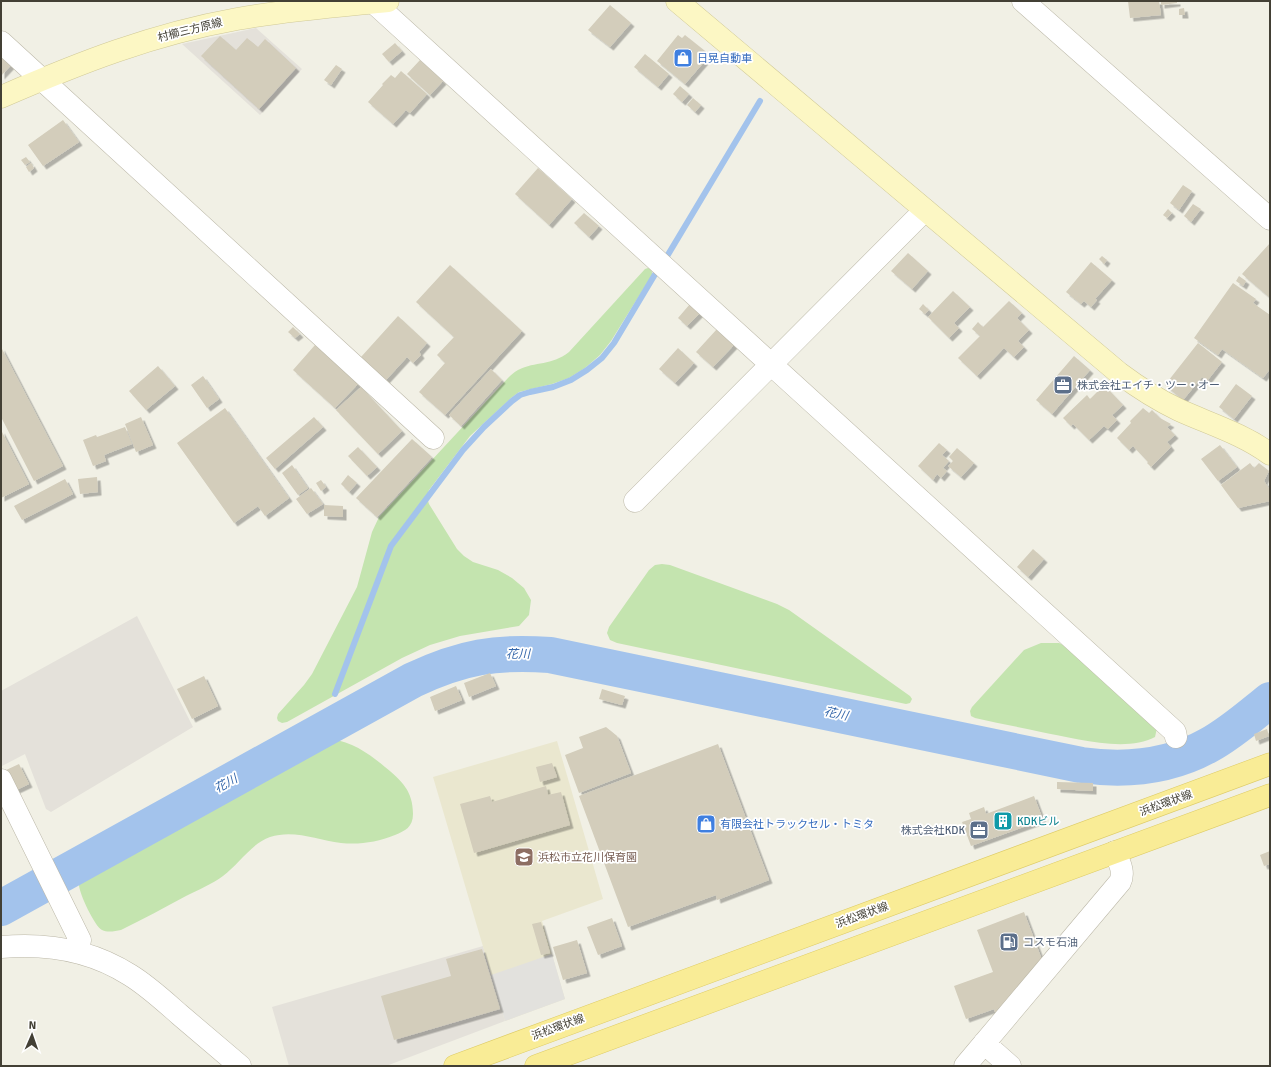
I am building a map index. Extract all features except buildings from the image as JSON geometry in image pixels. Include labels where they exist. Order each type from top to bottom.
[{"type":"main road","name":"浜松環状線","points":[[455,1066],[1270,764]]},
{"type":"main road","points":[[536,1066],[1270,795]]},
{"type":"street","points":[[378,1],[771,364],[1175,732],[1176,737]]},
{"type":"street","name":"村櫛三方原線","points":[[1,97],[41,79],[114,51],[174,33],[268,14],[378,1]]},
{"type":"street","points":[[677,1],[1138,387],[1158,400],[1239,436],[1270,454]]},
{"type":"street","points":[[1023,1],[1270,219]]},
{"type":"street","points":[[1,42],[433,438]]},
{"type":"street","points":[[635,501],[925,210]]},
{"type":"street","points":[[1,780],[80,940],[77,952]]},
{"type":"street","points":[[965,1066],[1120,882],[1123,876],[1122,870],[1115,852]]},
{"type":"street","points":[[1,947],[18,945],[41,946],[77,952],[109,964],[148,988],[240,1066]]},
{"type":"street","points":[[984,1043],[1010,1066]]},
{"type":"shaded area","points":[[256,28],[302,69],[260,115],[182,44]]},
{"type":"shaded area","points":[[137,616],[193,727],[51,812],[46,809],[25,754],[2,766],[1,691]]},
{"type":"shaded area","name":"浜松市立花川保育園","points":[[557,741],[603,899],[542,921],[565,999],[505,1021],[433,777]]},
{"type":"shaded area","points":[[483,946],[505,1021],[386,1066],[289,1066],[272,1007]]},
{"type":"shaded area","points":[[552,954],[565,999],[505,1021],[491,975]]},
{"type":"green space","points":[[645,269],[651,269],[652,275],[611,341],[600,355],[585,368],[569,378],[519,392],[511,398],[470,436],[428,492],[429,504],[457,549],[473,562],[498,570],[512,578],[524,588],[531,600],[529,615],[519,626],[460,636],[430,645],[402,658],[287,722],[282,723],[278,721],[278,714],[312,674],[357,587],[372,532],[379,517],[511,375],[525,367],[556,359],[569,352]]},
{"type":"green space","points":[[655,565],[670,565],[777,604],[789,610],[910,696],[912,699],[910,703],[906,704],[617,643],[610,640],[607,633],[609,627],[649,570]]},
{"type":"green space","points":[[1041,643],[1059,643],[1074,650],[1157,728],[1155,737],[1143,742],[1129,744],[1099,743],[1041,732],[971,716],[970,711],[972,707],[1024,650]]},
{"type":"green space","points":[[332,739],[347,743],[367,753],[397,777],[409,793],[411,799],[413,818],[408,828],[402,832],[375,841],[348,844],[288,834],[270,837],[257,844],[219,879],[121,930],[112,932],[102,930],[95,923],[79,885],[79,881],[85,873],[321,743]]},
{"type":"waterway","points":[[666,258],[760,101]]},
{"type":"waterway","points":[[335,694],[391,546],[463,450],[484,427],[520,395],[553,387],[571,380],[602,358],[614,343],[657,271]]},
{"type":"waterway","name":"花川","points":[[1,908],[413,680],[447,666],[480,657],[513,654],[550,655],[1081,765],[1114,768],[1146,766],[1163,763],[1194,752],[1225,735],[1270,700]]},
{"type":"waterway","points":[[322,730],[327,717]]},
{"type":"place","name":"日晃自動車","points":[[683,58]]},
{"type":"place","name":"株式会社エイチ・ツー・オー","points":[[1063,385]]},
{"type":"place","name":"KDKビル","points":[[1003,821]]},
{"type":"place","name":"有限会社トラックセル・トミタ","points":[[706,824]]},
{"type":"place","name":"株式会社KDK","points":[[979,830]]},
{"type":"place","name":"浜松市立花川保育園","points":[[524,857]]},
{"type":"place","name":"コスモ石油","points":[[1009,942]]}]
